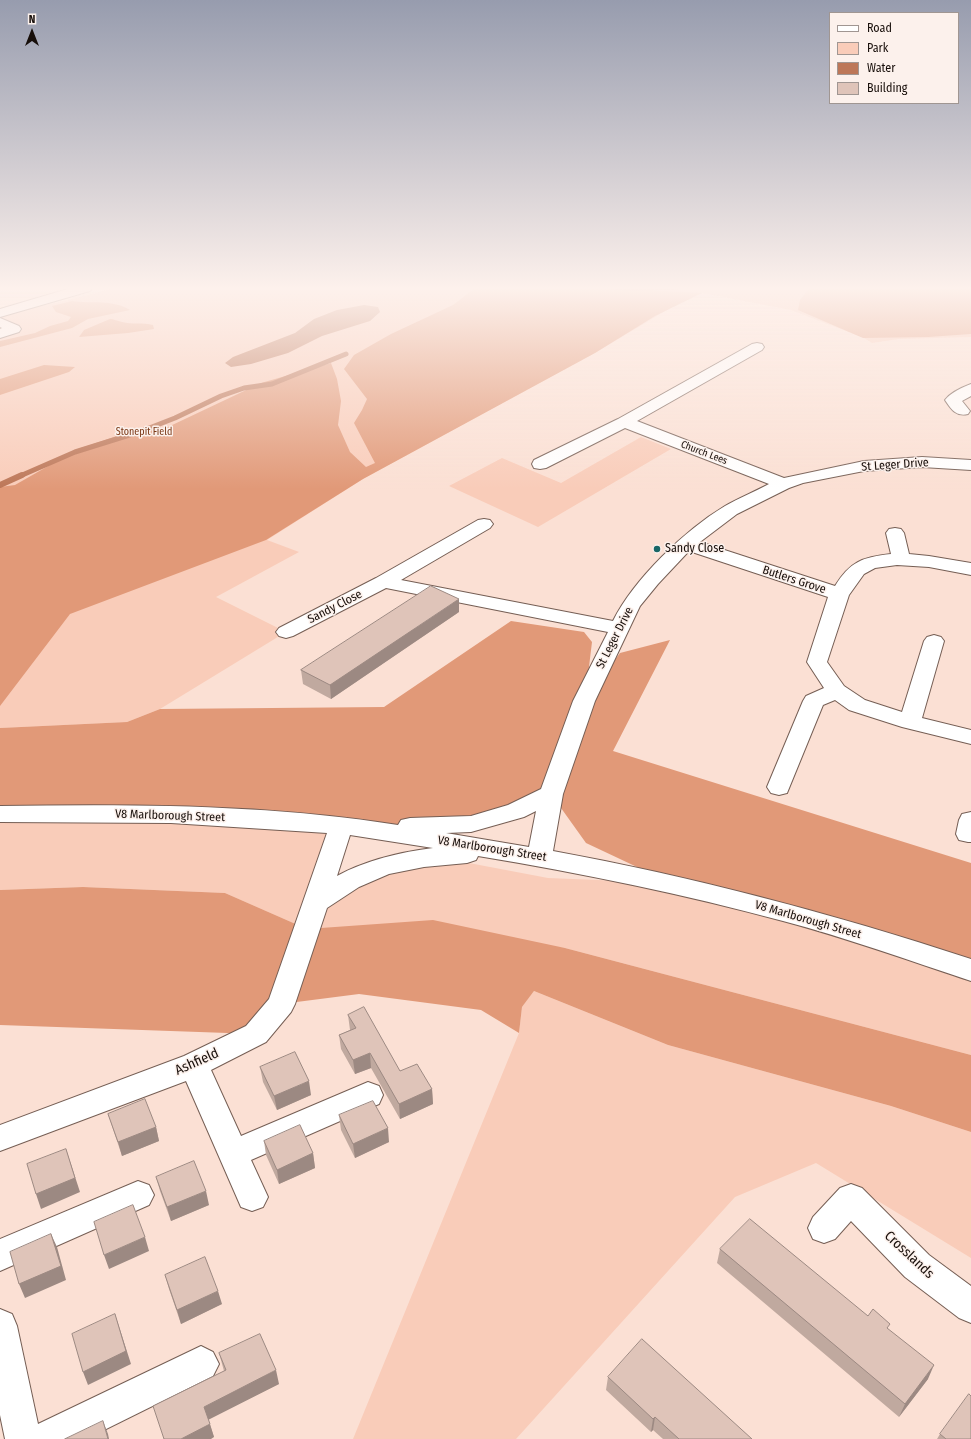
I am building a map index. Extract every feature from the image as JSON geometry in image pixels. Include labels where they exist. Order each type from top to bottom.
[{"type":"street","points":[[540,464],[624,422],[744,355]]},
{"type":"street","points":[[962,411],[953,400],[971,389]]},
{"type":"street","name":"Church Lees","points":[[624,422],[783,484]]},
{"type":"street","name":"St Leger Drive","points":[[540,856],[551,794],[584,701],[619,628],[635,600],[651,580],[686,544],[731,510],[783,484],[800,479],[864,466],[922,462],[971,465]]},
{"type":"street","name":"Sandy Close","points":[[286,632],[383,582],[484,524]]},
{"type":"street","points":[[895,533],[901,559]]},
{"type":"street","name":"Butlers Grove","points":[[686,544],[839,594],[817,662],[836,691],[857,705],[910,722],[971,737]]},
{"type":"street","points":[[839,594],[857,570],[874,562],[901,559],[931,561],[971,569]]},
{"type":"street","points":[[383,582],[619,628]]},
{"type":"street","points":[[910,722],[934,641]]},
{"type":"street","points":[[779,787],[814,701],[836,691]]},
{"type":"street","points":[[351,827],[471,824],[516,812],[551,794]]},
{"type":"street","name":"V8 Marlborough Street","points":[[0,814],[92,812],[235,818],[351,827],[540,856],[671,883],[761,906],[907,947],[971,970]]},
{"type":"street","name":"Ashfield","points":[[0,1138],[194,1065],[256,1034],[281,1004],[316,903],[351,827]]},
{"type":"street","points":[[316,903],[355,878],[390,865],[432,856],[512,852]]},
{"type":"street","points":[[194,1065],[252,1197]]},
{"type":"street","points":[[233,1154],[368,1095]]},
{"type":"street","points":[[0,1255],[138,1195]]},
{"type":"street","name":"Crosslands","points":[[824,1228],[851,1198],[917,1266],[971,1306]]},
{"type":"street","points":[[0,1326],[23,1439]]},
{"type":"street","points":[[46,1439],[201,1364]]},
{"type":"green space","name":"Stonepit Field","points":[[0,355],[591,355],[363,479],[267,540],[299,552],[216,597],[286,632],[160,709],[127,722],[0,728]]},
{"type":"green space","points":[[354,355],[591,355],[363,479],[266,540],[70,614],[0,706],[0,487],[15,485],[78,449],[117,436],[168,427],[261,383],[331,363],[337,379],[341,401],[338,425],[350,452],[366,467],[375,463],[354,423],[367,399],[344,369]]},
{"type":"green space","points":[[44,365],[75,367],[69,372],[0,395],[0,379]]},
{"type":"green space","points":[[641,437],[671,449],[538,527],[449,486],[502,458],[561,483]]},
{"type":"green space","points":[[511,621],[584,632],[592,642],[585,700],[620,653],[670,640],[613,751],[971,863],[971,970],[671,883],[586,843],[551,794],[471,824],[361,828],[0,814],[0,728],[127,722],[160,709],[384,707]]},
{"type":"green space","points":[[0,814],[341,826],[316,902],[432,856],[548,878],[671,883],[971,970],[971,1055],[565,948],[307,929],[225,893],[83,887],[0,890]]},
{"type":"green space","points":[[83,887],[225,893],[307,929],[433,920],[565,948],[971,1055],[971,1132],[891,1106],[668,1045],[534,991],[522,1007],[519,1033],[481,1010],[359,994],[281,1004],[256,1034],[0,1025],[0,890]]},
{"type":"green space","points":[[534,991],[668,1045],[891,1106],[971,1132],[971,1258],[816,1163],[735,1197],[516,1439],[353,1439],[519,1033],[522,1007]]},
{"type":"water","points":[[238,355],[281,355],[251,364],[231,367],[225,363]]},
{"type":"building","points":[[431,586],[459,599],[330,685],[301,670]]},
{"type":"building","points":[[364,1007],[400,1071],[417,1064],[432,1089],[399,1104],[370,1053],[353,1060],[339,1035],[356,1028],[348,1015]]},
{"type":"building","points":[[295,1052],[309,1081],[274,1096],[260,1067]]},
{"type":"building","points":[[145,1099],[156,1127],[118,1142],[108,1114]]},
{"type":"building","points":[[373,1101],[388,1128],[353,1144],[339,1115]]},
{"type":"building","points":[[300,1125],[313,1153],[277,1170],[264,1141]]},
{"type":"building","points":[[66,1149],[75,1178],[36,1194],[27,1164]]},
{"type":"building","points":[[194,1161],[206,1191],[167,1207],[156,1177]]},
{"type":"building","points":[[133,1205],[145,1237],[104,1255],[94,1222]]},
{"type":"building","points":[[750,1219],[868,1316],[873,1309],[890,1324],[887,1328],[934,1365],[905,1404],[720,1249]]},
{"type":"building","points":[[51,1234],[61,1266],[19,1284],[10,1252]]},
{"type":"building","points":[[205,1257],[218,1291],[177,1310],[165,1275]]},
{"type":"building","points":[[115,1314],[126,1351],[83,1372],[72,1334]]},
{"type":"building","points":[[260,1334],[276,1370],[204,1407],[210,1424],[181,1439],[164,1439],[153,1406],[226,1370],[219,1353]]},
{"type":"building","points":[[642,1339],[752,1439],[679,1439],[655,1417],[653,1419],[608,1377]]},
{"type":"building","points":[[969,1394],[971,1396],[971,1439],[946,1439],[940,1434]]},
{"type":"building","points":[[103,1421],[108,1439],[65,1439]]},
{"type":"waterway","points":[[20,476],[75,452],[139,432],[175,418],[221,396],[244,388],[272,384],[343,355]]},
{"type":"waterway","points":[[0,485],[22,475]]},
{"type":"place","name":"Sandy Close","points":[[657,549]]}]
